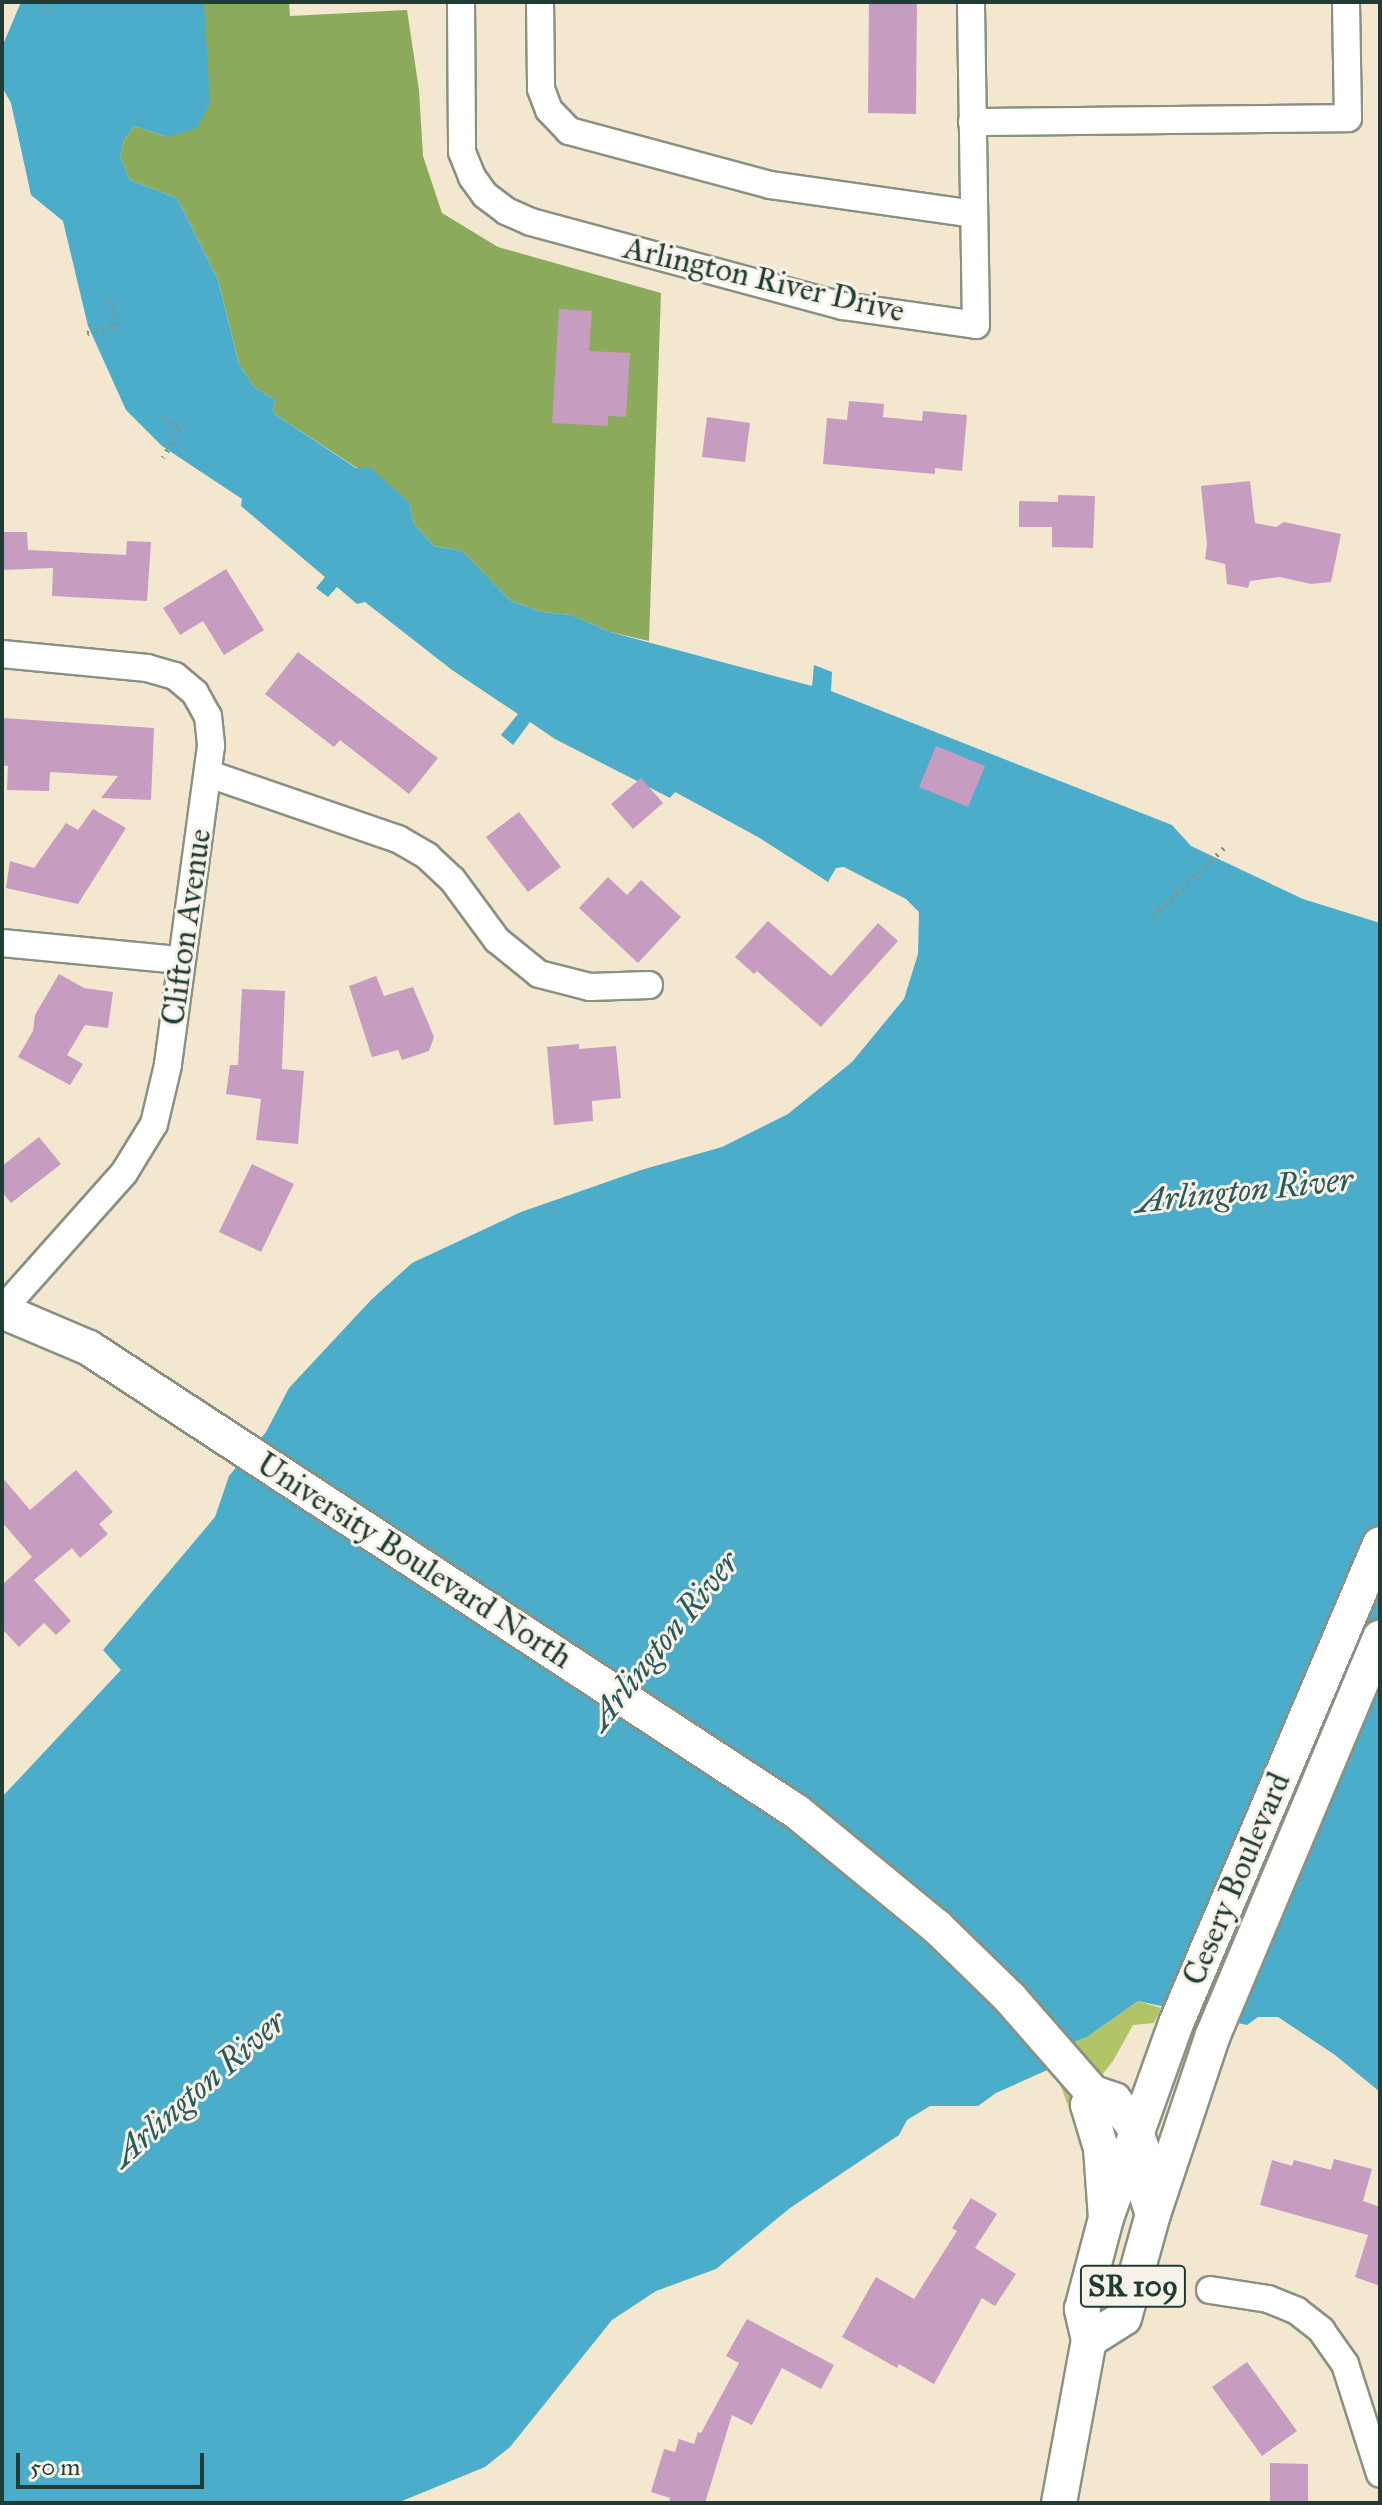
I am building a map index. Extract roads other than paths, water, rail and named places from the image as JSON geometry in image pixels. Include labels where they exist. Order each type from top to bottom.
[{"type":"main road","name":"University Boulevard North","points":[[2,1310],[89,1348],[797,1812],[936,1926],[1010,1998],[1093,2093],[1114,2100],[1135,2128],[1142,2149],[1144,2187],[1153,2214],[1124,2318],[1089,2340]]},
{"type":"main road","name":"Cesery Boulevard","points":[[1106,2218],[1135,2128],[1177,2021],[1380,1544]]},
{"type":"main road","name":"Cesery Boulevard","points":[[1153,2214],[1213,2035],[1380,1638]]},
{"type":"main road","points":[[1093,2093],[1088,2105],[1101,2148],[1106,2218]]},
{"type":"main road","name":"SR 109","points":[[1059,2503],[1089,2340],[1082,2309],[1106,2218]]},
{"type":"street","name":"Arlington River Drive","points":[[461,2],[462,152],[472,177],[485,195],[506,211],[531,222],[843,306],[976,325],[971,2]]},
{"type":"street","points":[[540,2],[541,89],[549,110],[569,131],[770,185],[973,214]]},
{"type":"street","points":[[972,122],[1348,118],[1346,2]]},
{"type":"street","name":"Clifton Avenue","points":[[2,654],[147,668],[175,676],[195,693],[208,716],[209,774],[180,960],[168,1065],[154,1124],[124,1173],[2,1310]]},
{"type":"street","points":[[209,774],[398,839],[427,856],[452,879],[497,940],[539,974],[590,987],[649,985]]},
{"type":"street","points":[[2,943],[180,960]]},
{"type":"street","points":[[1210,2290],[1268,2299],[1297,2311],[1321,2330],[1345,2364],[1380,2474]]},
{"type":"water","name":"Arlington River","points":[[21,2],[204,2],[210,103],[197,128],[168,137],[134,126],[124,140],[120,156],[130,180],[177,198],[218,280],[239,364],[254,387],[275,400],[273,413],[356,468],[370,468],[409,502],[414,524],[434,546],[462,551],[511,601],[542,612],[572,615],[610,632],[812,686],[814,665],[832,672],[831,691],[1172,825],[1191,846],[1303,899],[1380,923],[1380,2092],[1335,2055],[1278,2017],[1258,2017],[1247,2025],[1138,2001],[1087,2037],[1076,2041],[1054,2067],[996,2093],[978,2106],[930,2106],[907,2120],[899,2135],[790,2208],[716,2269],[656,2291],[612,2320],[510,2447],[485,2467],[397,2503],[2,2503],[2,1797],[121,1670],[103,1650],[215,1517],[229,1476],[266,1432],[289,1388],[371,1300],[412,1263],[521,1212],[641,1170],[722,1147],[788,1114],[852,1062],[904,999],[918,954],[919,912],[906,899],[844,867],[836,868],[828,882],[758,837],[675,792],[670,798],[555,739],[530,722],[513,745],[501,735],[518,714],[452,670],[365,602],[357,604],[337,587],[328,597],[316,588],[325,577],[241,506],[242,499],[162,446],[126,410],[88,326],[63,221],[31,195],[11,103],[2,87],[2,47]]}]
